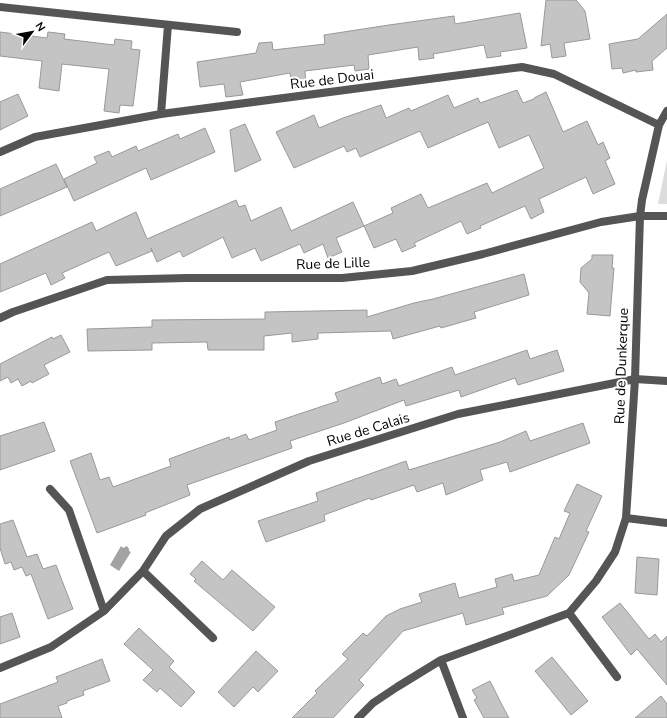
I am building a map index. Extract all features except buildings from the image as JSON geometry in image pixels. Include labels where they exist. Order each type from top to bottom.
[{"type":"street","points":[[0,7],[237,32]]},
{"type":"street","points":[[161,114],[168,25]]},
{"type":"street","name":"Rue de Douai","points":[[0,152],[35,137],[161,114],[522,67],[554,74],[659,125]]},
{"type":"street","name":"Rue de Dunkerque","points":[[358,718],[373,703],[441,660],[569,613],[596,581],[615,552],[626,518],[635,378],[640,216],[642,200],[659,125],[667,111]]},
{"type":"street","name":"Rue de Lille","points":[[0,318],[13,312],[107,280],[187,278],[342,278],[412,271],[483,254],[601,222],[640,216],[667,216]]},
{"type":"street","name":"Rue de Calais","points":[[0,668],[51,646],[104,611],[143,571],[166,536],[200,509],[309,461],[458,414],[635,378],[667,381]]},
{"type":"street","points":[[50,489],[70,510],[104,611]]},
{"type":"street","points":[[626,518],[667,523]]},
{"type":"street","points":[[143,571],[213,638]]},
{"type":"street","points":[[569,613],[617,677]]},
{"type":"street","points":[[441,660],[463,718]]},
{"type":"shaded area","points":[[667,160],[667,204],[658,204]]},
{"type":"shaded area","points":[[121,546],[123,548],[127,546],[131,552],[119,571],[110,565]]}]
